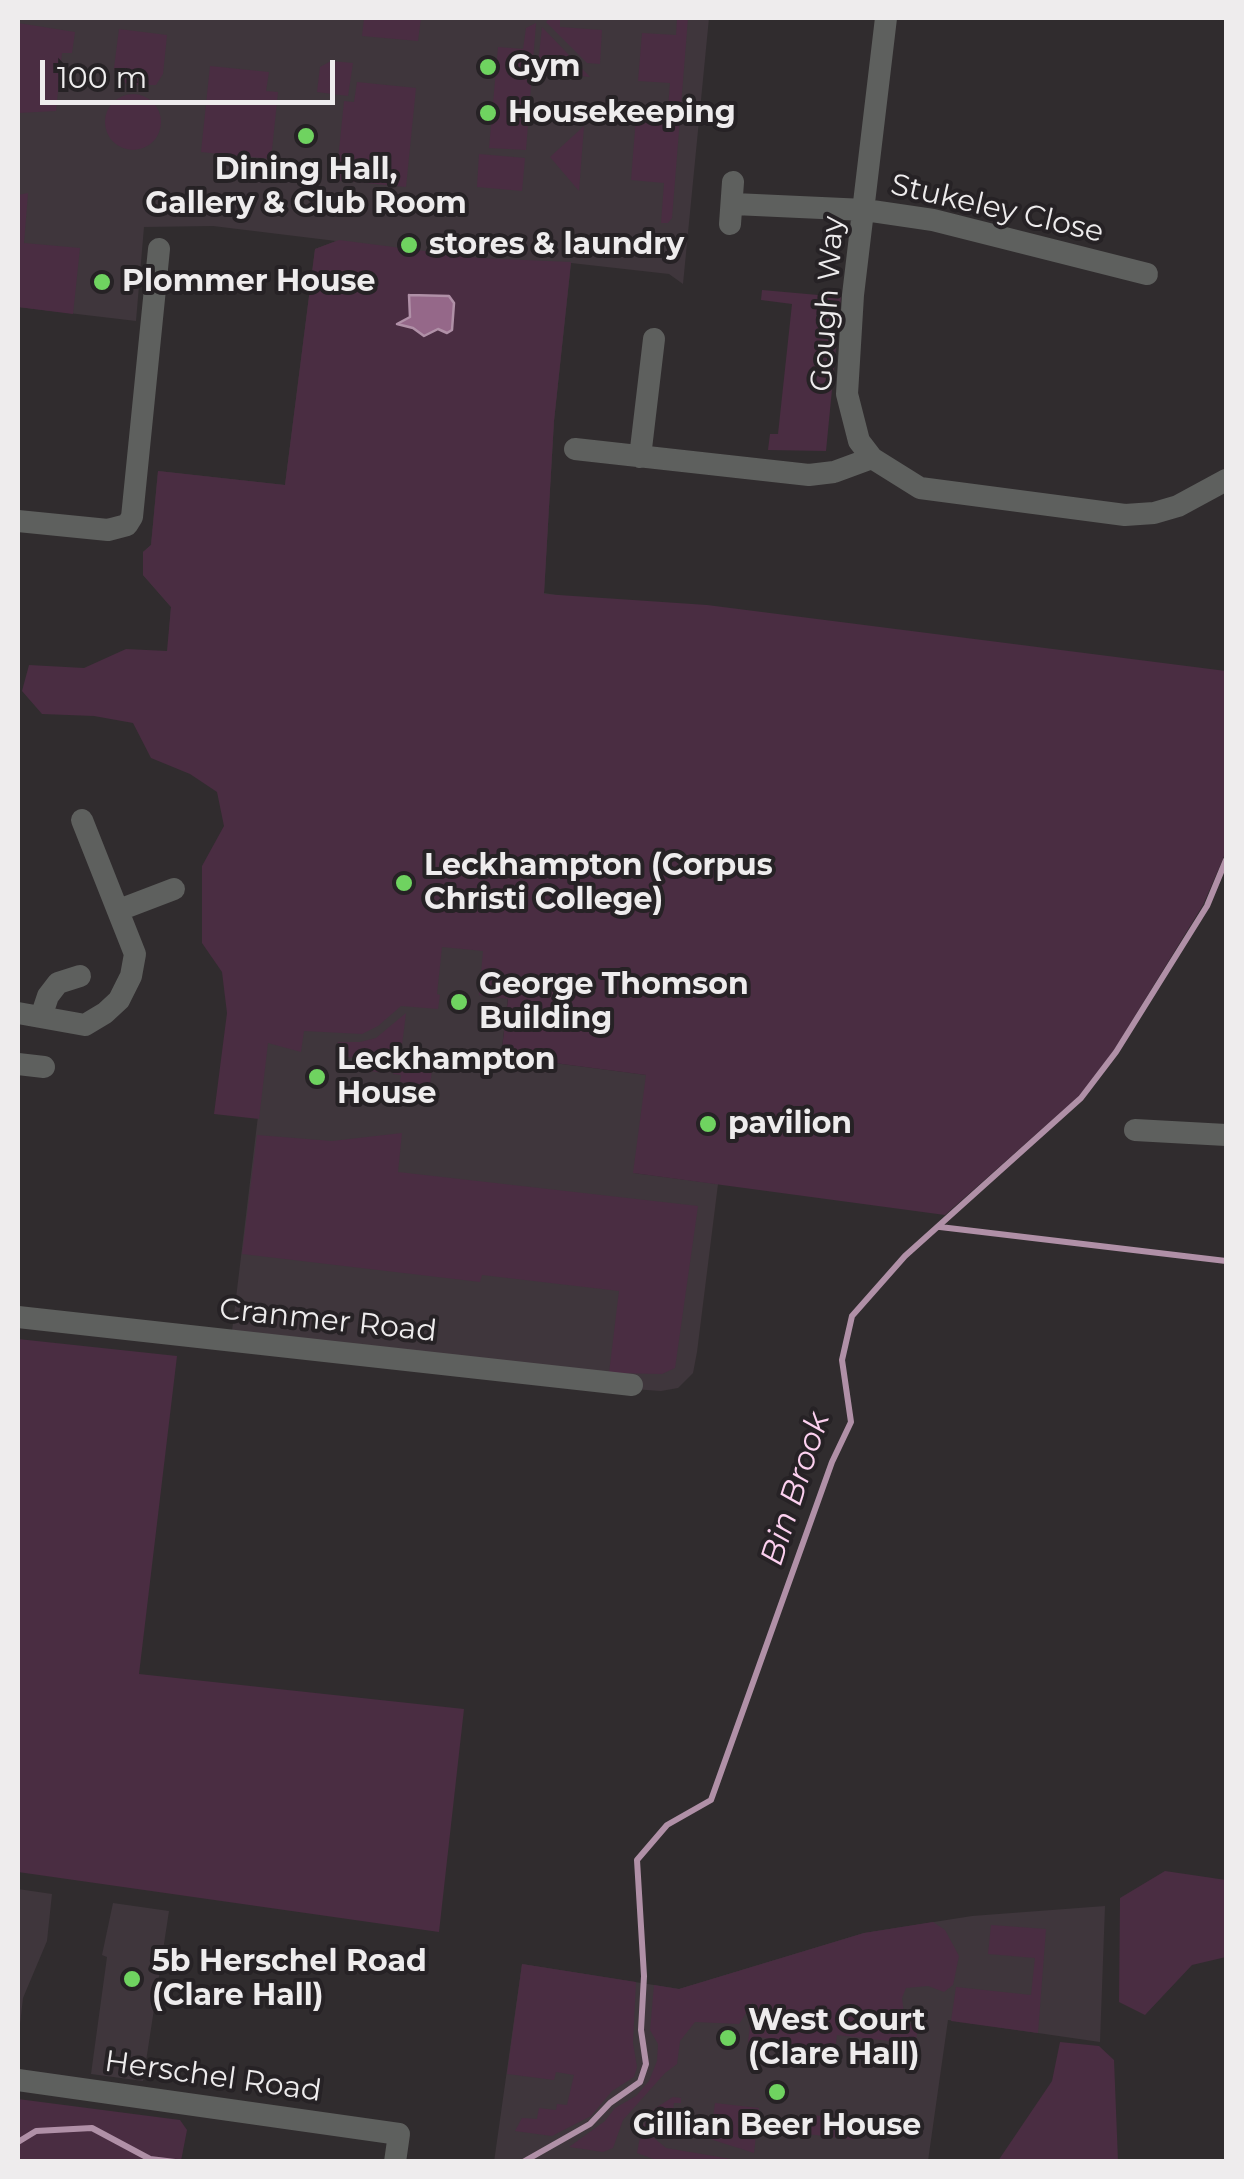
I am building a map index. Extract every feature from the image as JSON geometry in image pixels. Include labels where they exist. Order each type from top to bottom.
[{"type":"street","name":"Gough Way","points":[[872,458],[859,441],[847,394],[853,295],[886,18]]},
{"type":"street","name":"Stukeley Close","points":[[732,204],[865,210],[933,220],[1118,258],[1147,274]]},
{"type":"street","points":[[18,521],[108,530],[127,525],[132,517],[159,249]]},
{"type":"street","points":[[640,456],[646,353]]},
{"type":"street","points":[[575,449],[809,475],[834,472],[872,458],[920,488],[1124,515],[1178,506],[1226,480]]},
{"type":"street","points":[[29,1014],[85,1024],[106,1013],[131,976],[134,954],[82,820]]},
{"type":"street","points":[[118,910],[174,889]]},
{"type":"street","points":[[29,1014],[58,982],[80,976]]},
{"type":"street","points":[[18,1064],[44,1067]]},
{"type":"street","points":[[1135,1130],[1226,1135]]},
{"type":"street","name":"Cranmer Road","points":[[18,1317],[632,1385]]},
{"type":"street","name":"Herschel Road","points":[[18,2080],[399,2134],[395,2162]]},
{"type":"shaded area","name":"Leckhampton (Corpus Christi College)","points":[[18,18],[709,18],[683,284],[669,274],[571,263],[554,421],[544,593],[556,595],[501,1056],[647,1075],[634,1173],[718,1184],[693,1373],[678,1388],[632,1389],[232,1331],[300,769],[160,746],[171,607],[143,575],[143,552],[151,545],[158,471],[285,485],[315,249],[336,241],[213,226],[144,227],[136,321],[18,307]]},
{"type":"shaded area","points":[[364,18],[421,18],[418,41],[362,36]]},
{"type":"shaded area","points":[[560,18],[560,27],[602,30],[600,64],[587,63],[546,22]]},
{"type":"shaded area","points":[[677,18],[688,18],[672,218],[661,223],[664,183],[631,180],[636,117],[667,119],[670,83],[638,81],[642,33],[676,35]]},
{"type":"shaded area","points":[[18,23],[75,32],[72,53],[62,53],[56,111],[18,113]]},
{"type":"shaded area","points":[[536,23],[526,150],[489,148],[498,47],[523,49],[526,28]]},
{"type":"shaded area","points":[[542,27],[590,77],[537,72]]},
{"type":"shaded area","points":[[119,29],[167,35],[163,74],[156,85],[128,85],[116,76]]},
{"type":"shaded area","points":[[331,61],[353,63],[348,96],[317,92],[320,67]]},
{"type":"shaded area","points":[[210,66],[269,72],[266,91],[278,92],[271,159],[201,152]]},
{"type":"shaded area","points":[[357,82],[416,88],[406,187],[336,180],[344,101],[354,102]]},
{"type":"shaded area","points":[[133,94],[153,102],[161,122],[153,142],[133,150],[113,142],[105,122],[113,102]]},
{"type":"shaded area","points":[[584,126],[579,191],[550,157]]},
{"type":"shaded area","points":[[479,154],[525,158],[522,191],[477,187]]},
{"type":"shaded area","points":[[28,193],[24,243],[80,248],[73,314],[18,307],[18,195]]},
{"type":"shaded area","points":[[339,240],[479,258],[571,262],[554,421],[544,594],[707,605],[1226,671],[1226,852],[1203,905],[1114,1050],[1079,1096],[945,1215],[633,1173],[646,1075],[501,1056],[508,999],[479,995],[483,951],[442,947],[438,1009],[401,1006],[362,1034],[304,1031],[301,1052],[268,1043],[259,1119],[214,1114],[227,1013],[222,972],[202,943],[202,866],[224,826],[217,792],[190,774],[151,758],[133,723],[94,716],[42,714],[22,691],[29,665],[84,668],[126,649],[167,651],[171,607],[143,575],[143,552],[151,545],[158,471],[285,485],[315,249]]},
{"type":"shaded area","points":[[762,290],[841,297],[826,451],[768,450],[770,434],[778,434],[792,304],[761,300]]},
{"type":"shaded area","points":[[409,295],[449,296],[454,303],[452,330],[447,333],[438,329],[424,336],[397,324],[410,317]]},
{"type":"shaded area","points":[[406,1013],[402,1045],[385,1073],[353,1069],[354,1058],[336,1055],[338,1042],[376,1038]]},
{"type":"shaded area","points":[[407,1051],[434,1054],[430,1086],[400,1082],[401,1075],[393,1074]]},
{"type":"shaded area","points":[[402,1133],[398,1172],[698,1206],[675,1368],[662,1374],[609,1373],[619,1291],[482,1275],[480,1282],[242,1254],[257,1135],[332,1141]]},
{"type":"shaded area","points":[[18,1339],[177,1356],[139,1674],[464,1709],[439,1932],[18,1872]]},
{"type":"shaded area","points":[[1165,1871],[1226,1880],[1226,1957],[1192,1965],[1145,2015],[1119,2002],[1120,1898]]},
{"type":"shaded area","points":[[18,1889],[52,1894],[47,1941],[23,1998],[18,2042]]},
{"type":"shaded area","name":"5b Herschel Road (Clare Hall)","points":[[113,1903],[169,1911],[143,2081],[91,2074],[107,1957],[102,1955]]},
{"type":"shaded area","name":"West Court (Clare Hall)","points":[[1105,1906],[1100,2042],[948,2020],[928,2161],[494,2162],[522,1964],[679,1989],[864,1933],[972,1916]]},
{"type":"shaded area","points":[[933,1922],[945,1930],[959,1956],[953,1985],[944,1992],[928,1986],[906,1988],[902,1998],[905,2021],[918,2029],[915,2044],[837,2035],[834,2056],[821,2054],[820,2050],[767,2042],[766,2038],[758,2037],[757,2044],[748,2042],[753,2002],[739,2024],[695,2022],[680,2041],[677,2064],[623,2120],[613,2148],[603,2152],[569,2147],[605,2121],[615,2108],[636,2096],[649,2081],[657,2061],[658,2044],[650,2030],[654,1985],[679,1989],[864,1933]]},
{"type":"shaded area","points":[[991,1925],[1046,1929],[1038,2033],[951,2021],[956,1987],[1031,1995],[1035,1958],[988,1954]]},
{"type":"shaded area","points":[[522,1964],[636,1982],[634,2077],[612,2091],[591,2116],[552,2136],[515,2131],[522,2118],[537,2119],[539,2108],[556,2110],[557,2104],[567,2105],[574,2075],[556,2072],[554,2080],[507,2074]]},
{"type":"shaded area","points":[[1060,2042],[1099,2046],[1114,2060],[1118,2161],[998,2161],[1052,2081]]},
{"type":"shaded area","points":[[673,2097],[681,2098],[681,2103],[674,2103],[671,2130],[655,2128],[654,2138],[666,2148],[743,2161],[659,2161],[637,2153],[642,2127],[654,2109]]},
{"type":"shaded area","points":[[18,2099],[180,2120],[187,2130],[181,2161],[18,2161]]},
{"type":"shaded area","points":[[715,2103],[759,2108],[754,2153],[710,2139]]},
{"type":"shaded area","points":[[803,2114],[855,2120],[853,2140],[800,2133]]},
{"type":"waterway","name":"Bin Brook","points":[[523,2162],[590,2124],[610,2103],[640,2082],[646,2064],[641,2030],[644,1976],[637,1860],[667,1825],[711,1800],[832,1462],[851,1422],[842,1360],[852,1316],[905,1256],[1081,1098],[1116,1052],[1207,906],[1226,860]]},
{"type":"waterway","points":[[940,1227],[1226,1261]]},
{"type":"waterway","name":"Bin Brook","points":[[18,2142],[36,2131],[92,2128],[150,2159],[175,2162]]},
{"type":"place","name":"Gym","points":[[488,67]]},
{"type":"place","name":"Housekeeping","points":[[488,113]]},
{"type":"place","name":"Dining Hall, Gallery & Club Room","points":[[306,136]]},
{"type":"place","name":"stores & laundry","points":[[409,245]]},
{"type":"place","name":"Plommer House","points":[[102,282]]},
{"type":"place","name":"Leckhampton (Corpus Christi College)","points":[[404,883]]},
{"type":"place","name":"George Thomson Building","points":[[459,1002]]},
{"type":"place","name":"Leckhampton House","points":[[317,1077]]},
{"type":"place","name":"pavilion","points":[[708,1124]]},
{"type":"place","name":"5b Herschel Road (Clare Hall)","points":[[132,1979]]},
{"type":"place","name":"West Court (Clare Hall)","points":[[728,2038]]},
{"type":"place","name":"Gillian Beer House","points":[[777,2092]]}]
